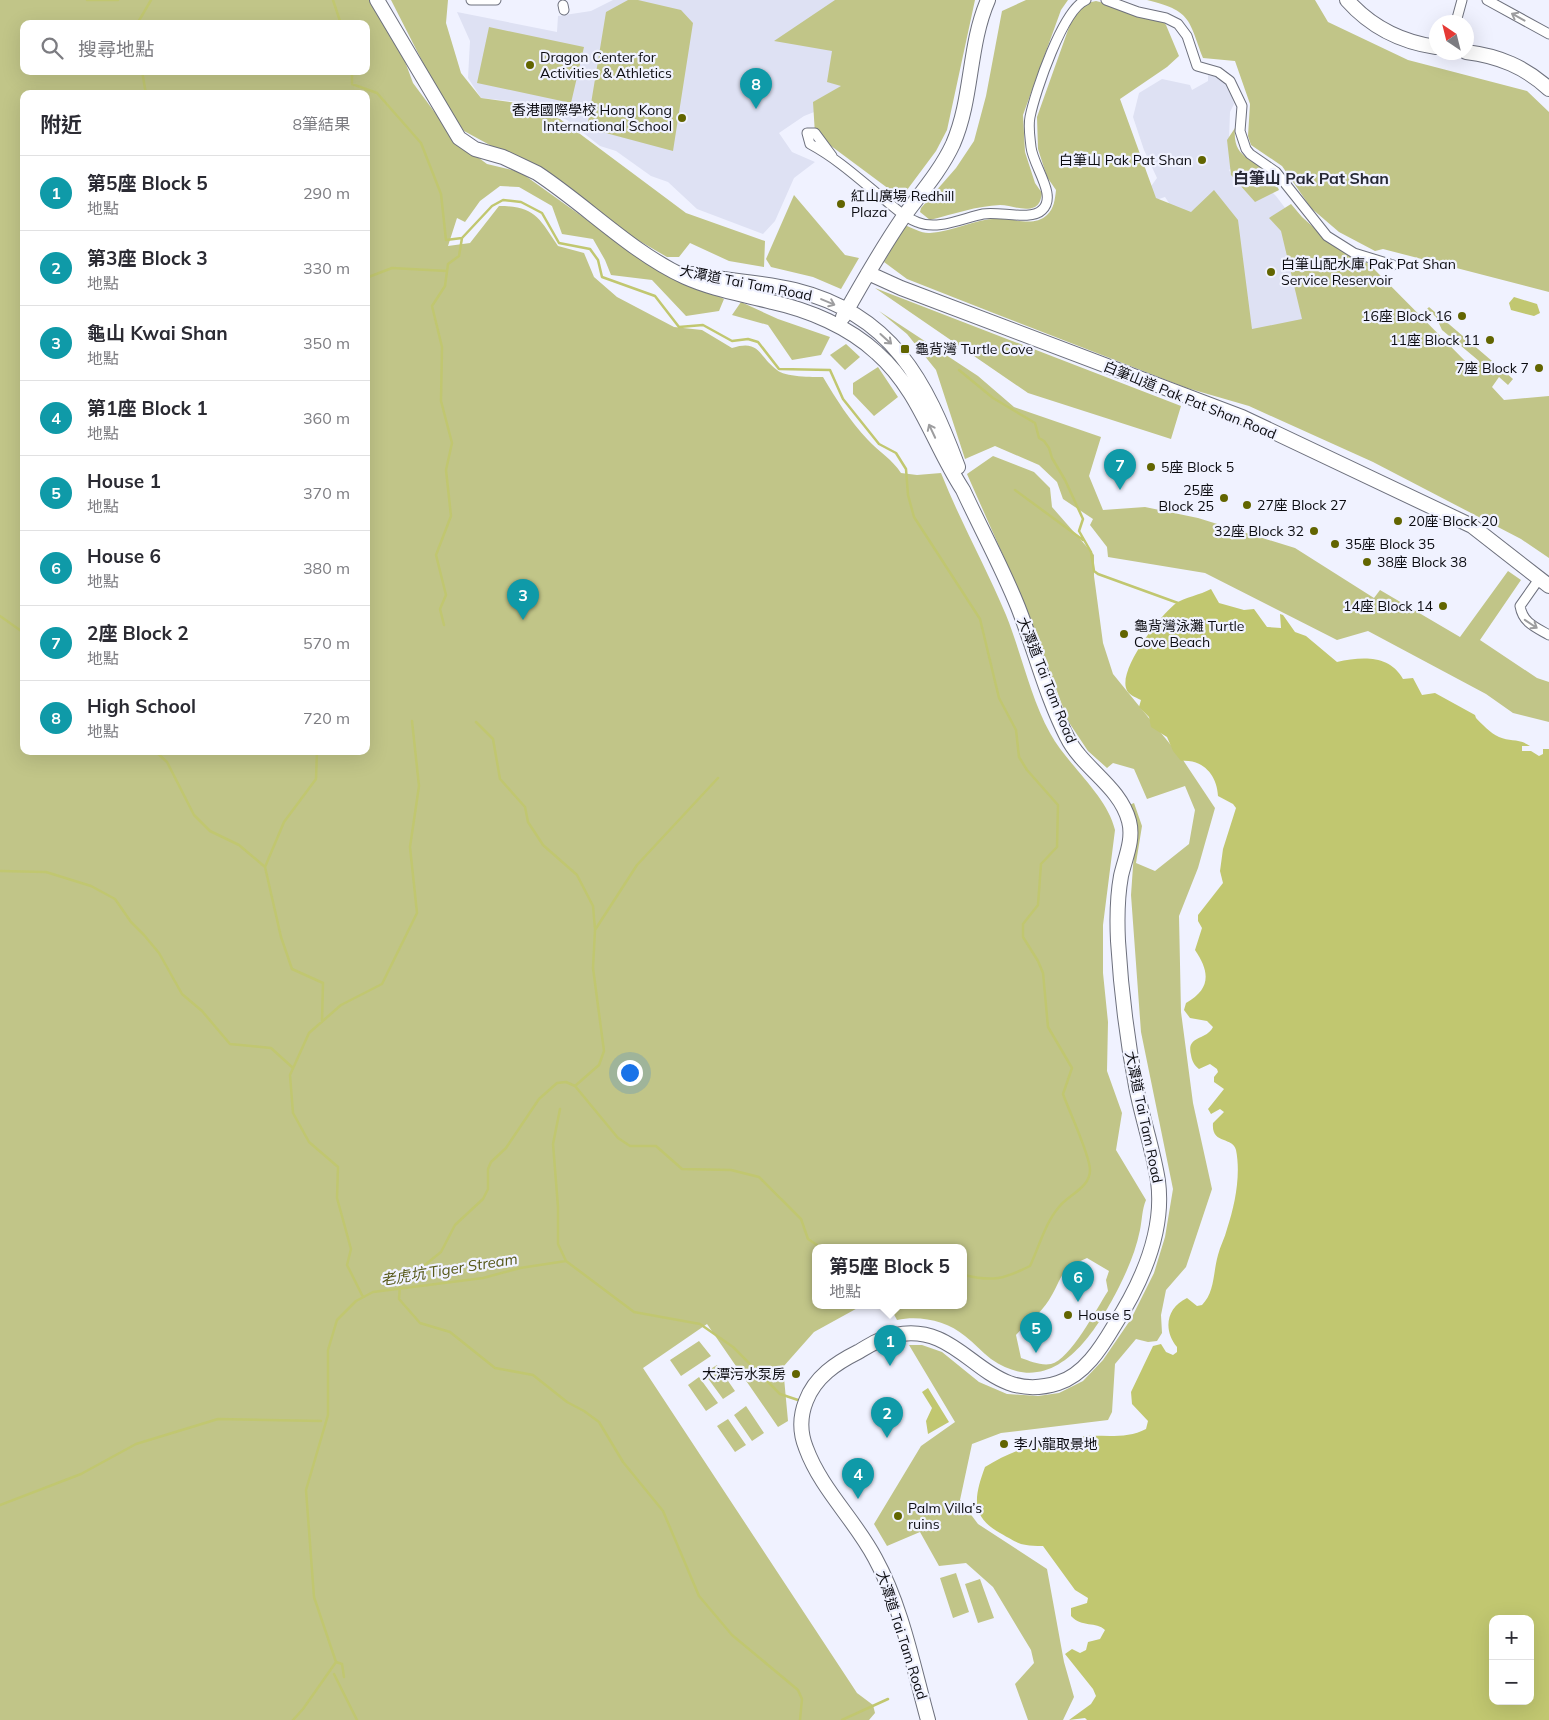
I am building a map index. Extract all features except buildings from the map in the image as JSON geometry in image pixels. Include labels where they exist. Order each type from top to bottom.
[{"type":"main road","name":"大潭道 Tai Tam Road","points":[[377,0],[459,138],[475,149],[503,157],[537,173],[662,264],[710,287],[786,305],[838,327],[876,352],[899,377],[922,410],[1012,593],[1068,740],[1122,803],[1129,821],[1130,843],[1119,893],[1118,940],[1128,1041],[1139,1100],[1157,1176],[1159,1202],[1157,1223],[1150,1253],[1132,1295],[1094,1356],[1067,1379],[1038,1386],[1009,1383],[985,1372],[948,1343],[924,1334],[906,1333],[884,1338],[842,1360],[820,1379],[806,1399],[801,1425],[806,1448],[820,1476],[860,1532],[885,1578],[928,1720]]},
{"type":"main road","points":[[838,327],[868,273],[948,154],[962,117],[978,28],[988,0]]},
{"type":"main road","points":[[1347,0],[1371,23],[1392,35],[1429,46]]},
{"type":"main road","points":[[1474,54],[1498,58],[1518,66],[1549,90]]},
{"type":"main road","name":"大潭道 Tai Tam Road","points":[[662,264],[703,276],[796,291],[846,310],[886,338],[916,373],[928,393],[961,473],[963,490]]},
{"type":"main road","name":"白筆山道 Pak Pat Shan Road","points":[[868,273],[901,288],[1242,417],[1472,526],[1544,582]]},
{"type":"street","points":[[471,0],[496,0]]},
{"type":"street","points":[[832,156],[929,226],[984,214],[1002,212],[1026,216],[1043,210],[1047,202],[1048,191],[1041,180],[1031,151],[1030,116],[1058,33],[1073,9],[1086,0]]},
{"type":"street","points":[[1106,0],[1138,12],[1166,18],[1180,27],[1188,40],[1196,65],[1201,69],[1222,74],[1236,91],[1242,108],[1241,137],[1248,152],[1276,172],[1327,236],[1354,253],[1393,266]]},
{"type":"street","points":[[1458,15],[1462,0]]},
{"type":"street","points":[[1487,0],[1549,34]]},
{"type":"street","points":[[1544,582],[1520,606],[1524,620],[1549,635]]},
{"type":"shaded area","points":[[0,0],[369,0],[403,56],[413,83],[456,141],[487,164],[520,172],[629,250],[660,268],[724,299],[719,311],[686,316],[652,280],[611,275],[593,239],[562,234],[552,206],[519,187],[500,186],[480,201],[465,222],[457,218],[448,246],[470,243],[499,206],[521,208],[528,211],[546,228],[558,246],[584,253],[594,277],[617,297],[674,327],[702,330],[732,348],[741,346],[754,347],[771,365],[786,374],[823,377],[855,425],[901,473],[917,475],[941,473],[1006,615],[1043,720],[1058,745],[1104,805],[1111,817],[1115,830],[1103,925],[1103,973],[1108,1022],[1107,1071],[1122,1113],[1116,1150],[1146,1200],[1134,1252],[1126,1273],[1109,1305],[1098,1324],[1084,1342],[1069,1357],[1052,1368],[1034,1372],[1013,1370],[991,1359],[965,1336],[950,1326],[933,1320],[915,1318],[897,1320],[891,1309],[967,1309],[967,1244],[812,1244],[812,1309],[856,1309],[814,1332],[783,1367],[788,1421],[778,1427],[707,1324],[643,1368],[857,1693],[873,1705],[875,1713],[869,1720],[0,1720]],"holes":[[[1087,1258],[1109,1271],[1106,1280],[1108,1291],[1090,1321],[1066,1353],[1051,1364],[1036,1363],[1021,1358],[1016,1335],[1046,1305],[1062,1275],[1071,1267]]]},
{"type":"shaded area","points":[[391,0],[448,0],[446,23],[461,73],[481,98],[518,103],[534,111],[560,119],[686,213],[765,241],[764,267],[729,261],[690,243],[679,257],[667,257],[636,239],[560,183],[464,131],[444,104]]},
{"type":"shaded area","name":"香港國際學校 Hong Kong International School","points":[[613,0],[849,0],[846,89],[832,105],[804,116],[779,133],[792,152],[815,162],[794,178],[775,221],[763,234],[697,209],[668,182],[651,176],[616,151],[600,146],[567,120],[521,102],[481,98],[468,78],[470,41],[457,12],[557,32],[558,16],[591,11]]},
{"type":"shaded area","points":[[628,0],[638,0],[681,10],[693,23],[673,151],[587,128],[606,12]]},
{"type":"shaded area","points":[[835,0],[975,0],[947,130],[936,151],[901,198],[815,134],[813,102],[841,86],[827,82],[832,51],[774,41]]},
{"type":"shaded area","points":[[1026,0],[1068,0],[1061,10],[1023,115],[1025,152],[1035,183],[1042,193],[1040,201],[1037,206],[1031,208],[1022,209],[1004,205],[991,206],[930,220],[920,212],[921,208],[956,168],[974,141],[986,96],[1002,11]]},
{"type":"shaded area","points":[[1147,0],[1315,0],[1328,22],[1408,60],[1527,91],[1549,112],[1549,292],[1383,249],[1375,251],[1339,232],[1311,208],[1282,166],[1251,145],[1248,136],[1250,104],[1235,61],[1203,58],[1186,18],[1172,8]]},
{"type":"shaded area","points":[[1096,1],[1160,17],[1166,25],[1179,56],[1167,67],[1120,99],[1156,198],[1191,212],[1214,190],[1238,220],[1252,329],[1302,319],[1281,231],[1269,218],[1291,204],[1302,217],[1331,243],[1369,264],[1473,369],[1479,361],[1442,330],[1436,317],[1427,309],[1429,307],[1513,379],[1508,385],[1499,377],[1492,387],[1504,400],[1549,396],[1549,558],[1521,539],[1373,462],[1249,406],[1187,388],[907,279],[884,262],[905,225],[921,232],[930,233],[984,220],[1037,221],[1049,213],[1054,204],[1056,190],[1047,177],[1038,149],[1037,117],[1073,16],[1087,3]]},
{"type":"shaded area","name":"Dragon Center for Activities & Athletics","points":[[489,27],[584,47],[571,103],[477,83]]},
{"type":"shaded area","points":[[1208,75],[1220,77],[1228,86],[1234,104],[1230,112],[1229,139],[1241,161],[1229,170],[1236,183],[1256,176],[1276,196],[1295,221],[1331,307],[1284,340],[1238,335],[1181,221],[1165,197],[1153,201],[1149,189],[1157,178],[1144,150],[1133,117],[1139,93],[1162,79],[1190,85],[1192,90],[1208,81]]},
{"type":"shaded area","points":[[1235,128],[1235,139],[1241,153],[1272,176],[1279,190],[1255,202],[1231,175],[1227,140]]},
{"type":"shaded area","points":[[794,195],[845,255],[859,258],[841,289],[813,277],[771,267],[766,259]]},
{"type":"shaded area","points":[[875,288],[1181,406],[1171,439],[1028,393]]},
{"type":"shaded area","points":[[1514,297],[1537,304],[1540,313],[1534,316],[1511,310],[1509,303]]},
{"type":"shaded area","points":[[741,302],[778,319],[830,337],[821,355],[792,360],[768,325],[732,315]]},
{"type":"shaded area","points":[[879,311],[978,376],[1014,407],[1101,437],[1089,476],[1103,510],[1145,507],[1198,518],[1295,548],[1374,598],[1380,590],[1460,637],[1508,571],[1521,580],[1480,640],[1537,678],[1549,682],[1549,722],[1513,713],[1486,694],[1368,631],[1337,640],[1205,573],[1108,557],[1107,547],[1090,525],[1093,519],[1063,499],[1057,482],[1039,465],[995,446],[965,459],[936,370],[907,334]]},
{"type":"shaded area","points":[[846,344],[860,357],[845,370],[830,355]]},
{"type":"shaded area","points":[[878,367],[898,397],[874,416],[853,394],[853,383]]},
{"type":"shaded area","points":[[993,456],[1034,472],[1050,488],[1052,507],[1094,555],[1094,576],[1103,643],[1113,674],[1183,760],[1215,808],[1198,868],[1179,916],[1181,1012],[1193,1103],[1212,1189],[1186,1267],[1166,1290],[1161,1315],[1162,1333],[1157,1341],[1148,1342],[1136,1339],[1115,1364],[1112,1412],[1108,1420],[1001,1433],[972,1444],[960,1500],[978,1524],[1047,1569],[1064,1662],[1074,1697],[1063,1720],[1028,1720],[1015,1684],[1034,1663],[1031,1650],[993,1587],[966,1563],[939,1566],[920,1532],[887,1546],[874,1524],[921,1446],[955,1422],[909,1345],[922,1345],[942,1352],[979,1382],[1007,1394],[1038,1396],[1059,1393],[1083,1381],[1103,1360],[1131,1319],[1154,1273],[1165,1237],[1173,1189],[1141,1032],[1131,895],[1136,824],[1127,806],[1134,803],[1142,826],[1136,863],[1155,871],[1189,844],[1195,810],[1185,786],[1147,799],[1134,769],[1113,763],[1107,768],[1088,751],[1068,721],[1026,607],[967,474]]},
{"type":"shaded area","points":[[1211,589],[1219,603],[1244,610],[1254,609],[1267,627],[1281,628],[1280,614],[1283,615],[1295,632],[1306,636],[1337,662],[1355,659],[1382,661],[1397,671],[1403,679],[1413,678],[1422,695],[1435,693],[1475,715],[1489,731],[1496,735],[1530,746],[1522,746],[1522,751],[1531,751],[1539,756],[1543,754],[1543,749],[1549,749],[1549,1720],[1087,1720],[1085,1718],[1069,1720],[1091,1704],[1096,1696],[1093,1689],[1065,1654],[1072,1649],[1080,1653],[1086,1650],[1088,1642],[1100,1639],[1105,1630],[1101,1627],[1075,1620],[1071,1616],[1071,1608],[1087,1603],[1088,1598],[1075,1590],[1043,1546],[1024,1545],[1012,1540],[990,1526],[979,1512],[977,1496],[985,1467],[997,1460],[1021,1450],[1058,1439],[1085,1436],[1116,1436],[1146,1429],[1148,1421],[1132,1404],[1131,1392],[1153,1346],[1161,1344],[1166,1352],[1173,1355],[1177,1352],[1177,1347],[1168,1327],[1171,1313],[1175,1307],[1187,1298],[1197,1306],[1202,1305],[1206,1300],[1232,1210],[1238,1170],[1236,1150],[1231,1143],[1215,1135],[1213,1130],[1213,1123],[1224,1112],[1220,1109],[1211,1114],[1208,1109],[1224,1089],[1214,1082],[1214,1077],[1218,1072],[1217,1069],[1210,1064],[1199,1069],[1193,1061],[1190,1049],[1194,1041],[1213,1027],[1207,1021],[1190,1018],[1184,1010],[1186,1003],[1200,992],[1206,980],[1203,966],[1195,950],[1202,928],[1198,921],[1198,915],[1223,883],[1220,871],[1223,849],[1236,808],[1233,804],[1218,796],[1215,781],[1202,765],[1181,761],[1173,751],[1167,737],[1151,727],[1149,717],[1139,707],[1141,700],[1130,694],[1126,688],[1129,668],[1142,643],[1168,610],[1183,600]]},
{"type":"shaded area","points":[[699,1341],[711,1356],[681,1376],[670,1360]]},
{"type":"shaded area","points":[[717,1365],[735,1391],[723,1399],[704,1373]]},
{"type":"shaded area","points":[[699,1377],[718,1403],[706,1411],[688,1385]]},
{"type":"shaded area","points":[[928,1388],[949,1422],[928,1434],[926,1421],[932,1408],[922,1392]]},
{"type":"shaded area","points":[[746,1406],[764,1433],[752,1441],[734,1415]]},
{"type":"shaded area","points":[[728,1419],[746,1445],[735,1452],[717,1426]]},
{"type":"shaded area","points":[[956,1573],[969,1612],[953,1618],[940,1578]]},
{"type":"shaded area","points":[[980,1579],[994,1618],[978,1623],[965,1584]]},
{"type":"waterway","points":[[87,0],[118,0]]},
{"type":"waterway","points":[[139,20],[151,0]]},
{"type":"waterway","points":[[333,0],[340,20]]},
{"type":"waterway","points":[[143,75],[145,90]]},
{"type":"waterway","points":[[352,75],[352,84],[369,90]]},
{"type":"waterway","points":[[370,90],[377,93],[421,143],[441,194],[446,240],[462,238],[492,206],[503,200],[521,202],[542,213],[559,243],[590,249],[598,260],[602,277],[655,296],[679,327],[703,325],[732,341],[748,339],[758,342],[779,369],[830,370],[843,399],[879,444],[896,453],[906,469],[908,495],[914,517],[980,619],[999,698],[1016,730],[1019,757],[1027,770],[1058,805],[1057,847],[1041,864],[1038,905],[1023,924],[1023,937],[1043,973],[1048,1027],[1072,1068],[1063,1094],[1083,1144],[1090,1170],[1083,1186],[1054,1213],[1030,1266],[1013,1274],[998,1278],[991,1279],[967,1275]]},
{"type":"waterway","points":[[444,625],[440,609],[446,595],[436,555],[451,516],[446,470],[452,443],[441,401],[442,347],[432,306],[445,286],[448,264],[459,256],[462,238]]},
{"type":"waterway","points":[[370,276],[392,268],[447,271]]},
{"type":"waterway","points":[[959,370],[993,398],[1035,423],[1039,438],[1049,448],[1052,458],[1065,480],[1083,519],[1079,531],[1091,552],[1094,571],[1178,603]]},
{"type":"waterway","points":[[1015,490],[1083,540]]},
{"type":"waterway","points":[[0,616],[20,630]]},
{"type":"waterway","points":[[363,1297],[347,1265],[351,1249],[337,1198],[338,1167],[309,1142],[293,1113],[290,1075],[309,1033],[341,1005],[382,984],[417,913],[410,847],[419,786],[412,721]]},
{"type":"waterway","points":[[476,722],[493,739],[500,779],[525,807],[528,822],[543,845],[577,875],[593,906],[595,929]]},
{"type":"waterway","points":[[159,755],[167,762],[194,815],[210,831],[239,845],[265,867],[281,937],[292,969],[323,983],[322,1022]]},
{"type":"waterway","points":[[265,867],[284,822],[316,779],[317,755]]},
{"type":"waterway","points":[[575,1086],[599,1065],[604,1051],[593,968],[595,930],[637,865],[718,778]]},
{"type":"waterway","points":[[0,871],[46,872],[91,886],[115,899],[131,922],[159,953],[182,994],[202,1011],[230,1044],[271,1048],[293,1068]]},
{"type":"waterway","points":[[800,1720],[802,1699],[798,1690],[732,1635],[699,1596],[663,1511],[623,1462],[599,1422],[567,1402],[533,1375],[495,1368],[450,1332],[420,1323],[399,1299],[400,1285],[441,1252],[455,1225],[483,1199],[488,1189],[488,1169],[491,1162],[506,1148],[539,1099],[557,1083],[566,1082],[575,1086],[618,1138],[630,1146],[656,1146],[682,1169],[731,1170],[759,1177],[801,1219],[808,1239],[816,1244]]},
{"type":"waterway","points":[[560,1109],[553,1144],[558,1207],[558,1244],[566,1261]]},
{"type":"waterway","name":"老虎坑 Tiger Stream","points":[[293,1720],[336,1662],[314,1597],[306,1490],[328,1415],[328,1350],[337,1320],[356,1301],[373,1292],[483,1278],[520,1268],[566,1261],[634,1312],[700,1324],[733,1347],[780,1394],[801,1401]]},
{"type":"waterway","points":[[0,1505],[81,1474],[136,1444],[218,1419],[321,1421]]},
{"type":"waterway","points":[[336,1662],[342,1664],[344,1677]]},
{"type":"waterway","points":[[334,1674],[357,1720]]},
{"type":"waterway","points":[[842,1720],[888,1699]]},
{"type":"place","name":"Dragon Center for Activities & Athletics","points":[[530,65]]},
{"type":"place","name":"High School","points":[[756,109]]},
{"type":"place","name":"香港國際學校 Hong Kong International School","points":[[682,118]]},
{"type":"place","name":"白筆山 Pak Pat Shan","points":[[1202,160]]},
{"type":"place","name":"紅山廣場 Redhill Plaza","points":[[841,204]]},
{"type":"place","name":"白筆山配水庫 Pak Pat Shan Service Reservoir","points":[[1271,272]]},
{"type":"place","name":"16座 Block 16","points":[[1462,316]]},
{"type":"place","name":"11座 Block 11","points":[[1490,340]]},
{"type":"place","name":"龜背灣 Turtle Cove","points":[[905,349]]},
{"type":"place","name":"7座 Block 7","points":[[1539,368]]},
{"type":"place","name":"5座 Block 5","points":[[1151,467]]},
{"type":"place","name":"2座 Block 2","points":[[1120,490]]},
{"type":"place","name":"25座 Block 25","points":[[1224,498]]},
{"type":"place","name":"27座 Block 27","points":[[1247,505]]},
{"type":"place","name":"20座 Block 20","points":[[1398,521]]},
{"type":"place","name":"32座 Block 32","points":[[1314,531]]},
{"type":"place","name":"35座 Block 35","points":[[1335,544]]},
{"type":"place","name":"38座 Block 38","points":[[1367,562]]},
{"type":"place","name":"14座 Block 14","points":[[1443,606]]},
{"type":"place","name":"龜山 Kwai Shan","points":[[523,620]]},
{"type":"place","name":"龜背灣泳灘 Turtle Cove Beach","points":[[1124,634]]},
{"type":"place","name":"House 6","points":[[1078,1302]]},
{"type":"place","name":"House 5","points":[[1068,1315]]},
{"type":"place","name":"House 1","points":[[1036,1353]]},
{"type":"place","name":"第5座 Block 5","points":[[890,1366]]},
{"type":"place","name":"大潭污水泵房","points":[[796,1374]]},
{"type":"place","name":"第3座 Block 3","points":[[887,1438]]},
{"type":"place","name":"李小龍取景地","points":[[1004,1444]]},
{"type":"place","name":"第1座 Block 1","points":[[858,1499]]},
{"type":"place","name":"Palm Villa’s ruins","points":[[898,1516]]},
{"type":"district","name":"白筆山 Pak Pat Shan","points":[[1311,178]]}]
